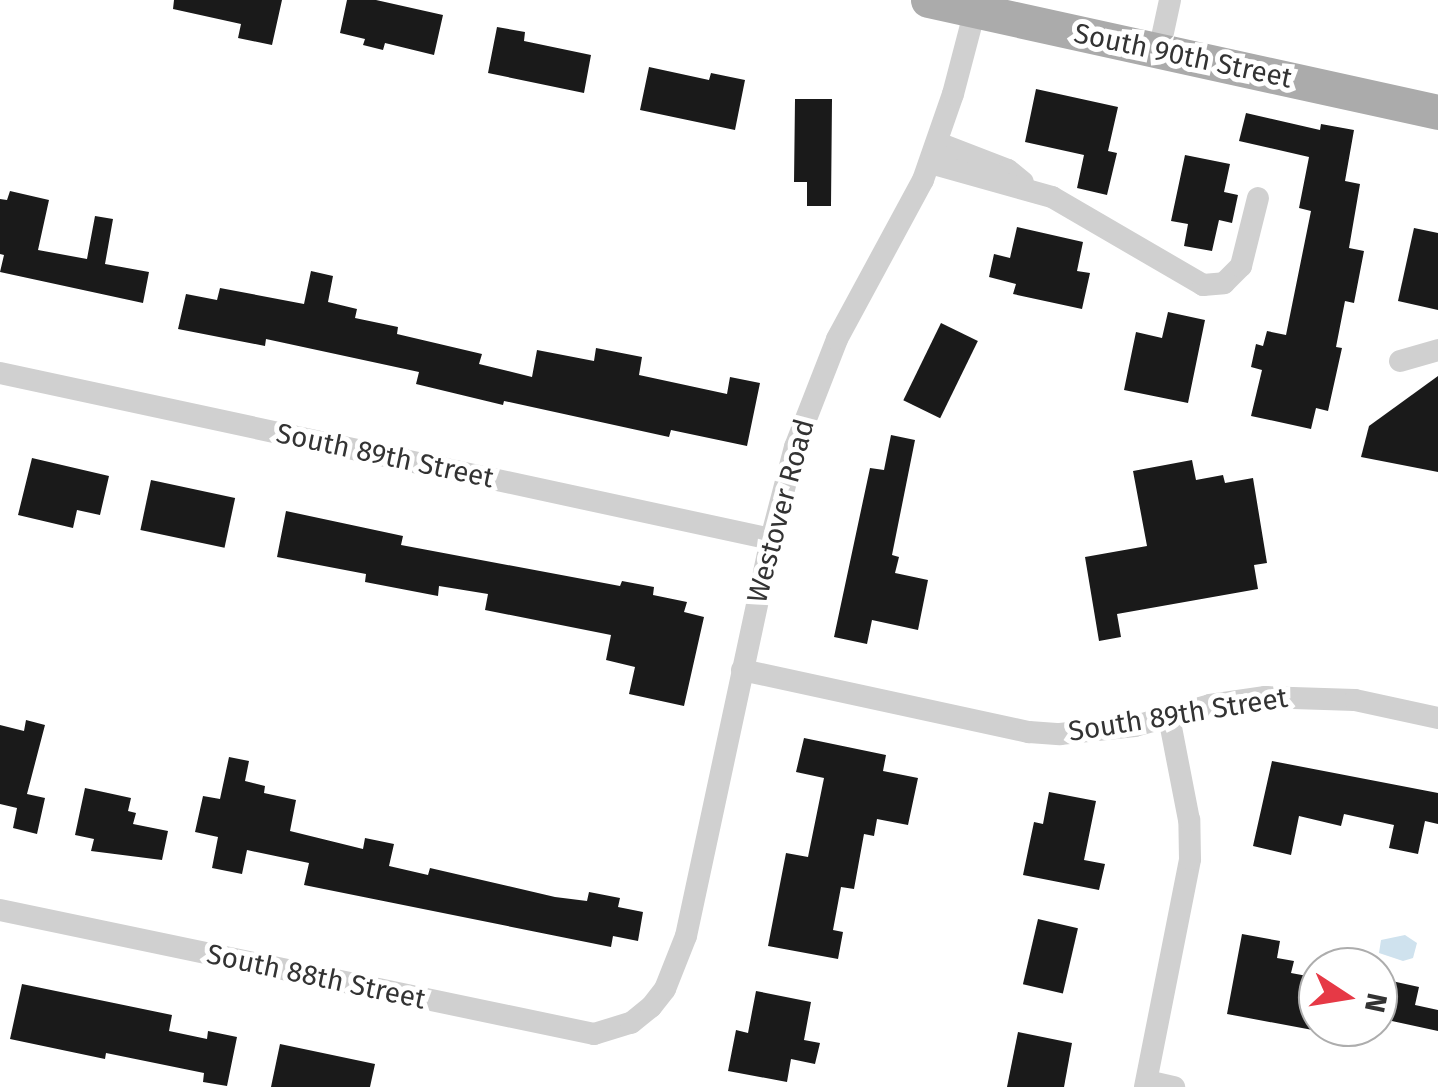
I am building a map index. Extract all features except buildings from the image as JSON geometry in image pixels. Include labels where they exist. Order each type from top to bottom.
[{"type":"main road","name":"South 90th Street","points":[[928,0],[1438,112]]},
{"type":"street","points":[[1160,51],[1170,0]]},
{"type":"street","name":"Westover Road","points":[[632,1023],[665,989],[681,951],[771,540],[816,382],[934,153],[975,10]]},
{"type":"street","points":[[934,153],[1034,190],[1192,282],[1214,286],[1233,276],[1241,266],[1258,198]]},
{"type":"street","points":[[1400,361],[1438,350]]},
{"type":"street","name":"South 89th Street","points":[[0,373],[771,540]]},
{"type":"street","name":"South 89th Street","points":[[742,670],[1029,732],[1090,734],[1210,705],[1304,696],[1355,700],[1438,718]]},
{"type":"street","points":[[1169,717],[1189,820],[1190,859],[1146,1084],[1174,1087]]},
{"type":"street","name":"South 88th Street","points":[[0,910],[550,1027],[594,1034],[632,1023]]},
{"type":"water","points":[[1405,935],[1417,943],[1413,958],[1398,959],[1398,947],[1380,947],[1381,940]]}]
